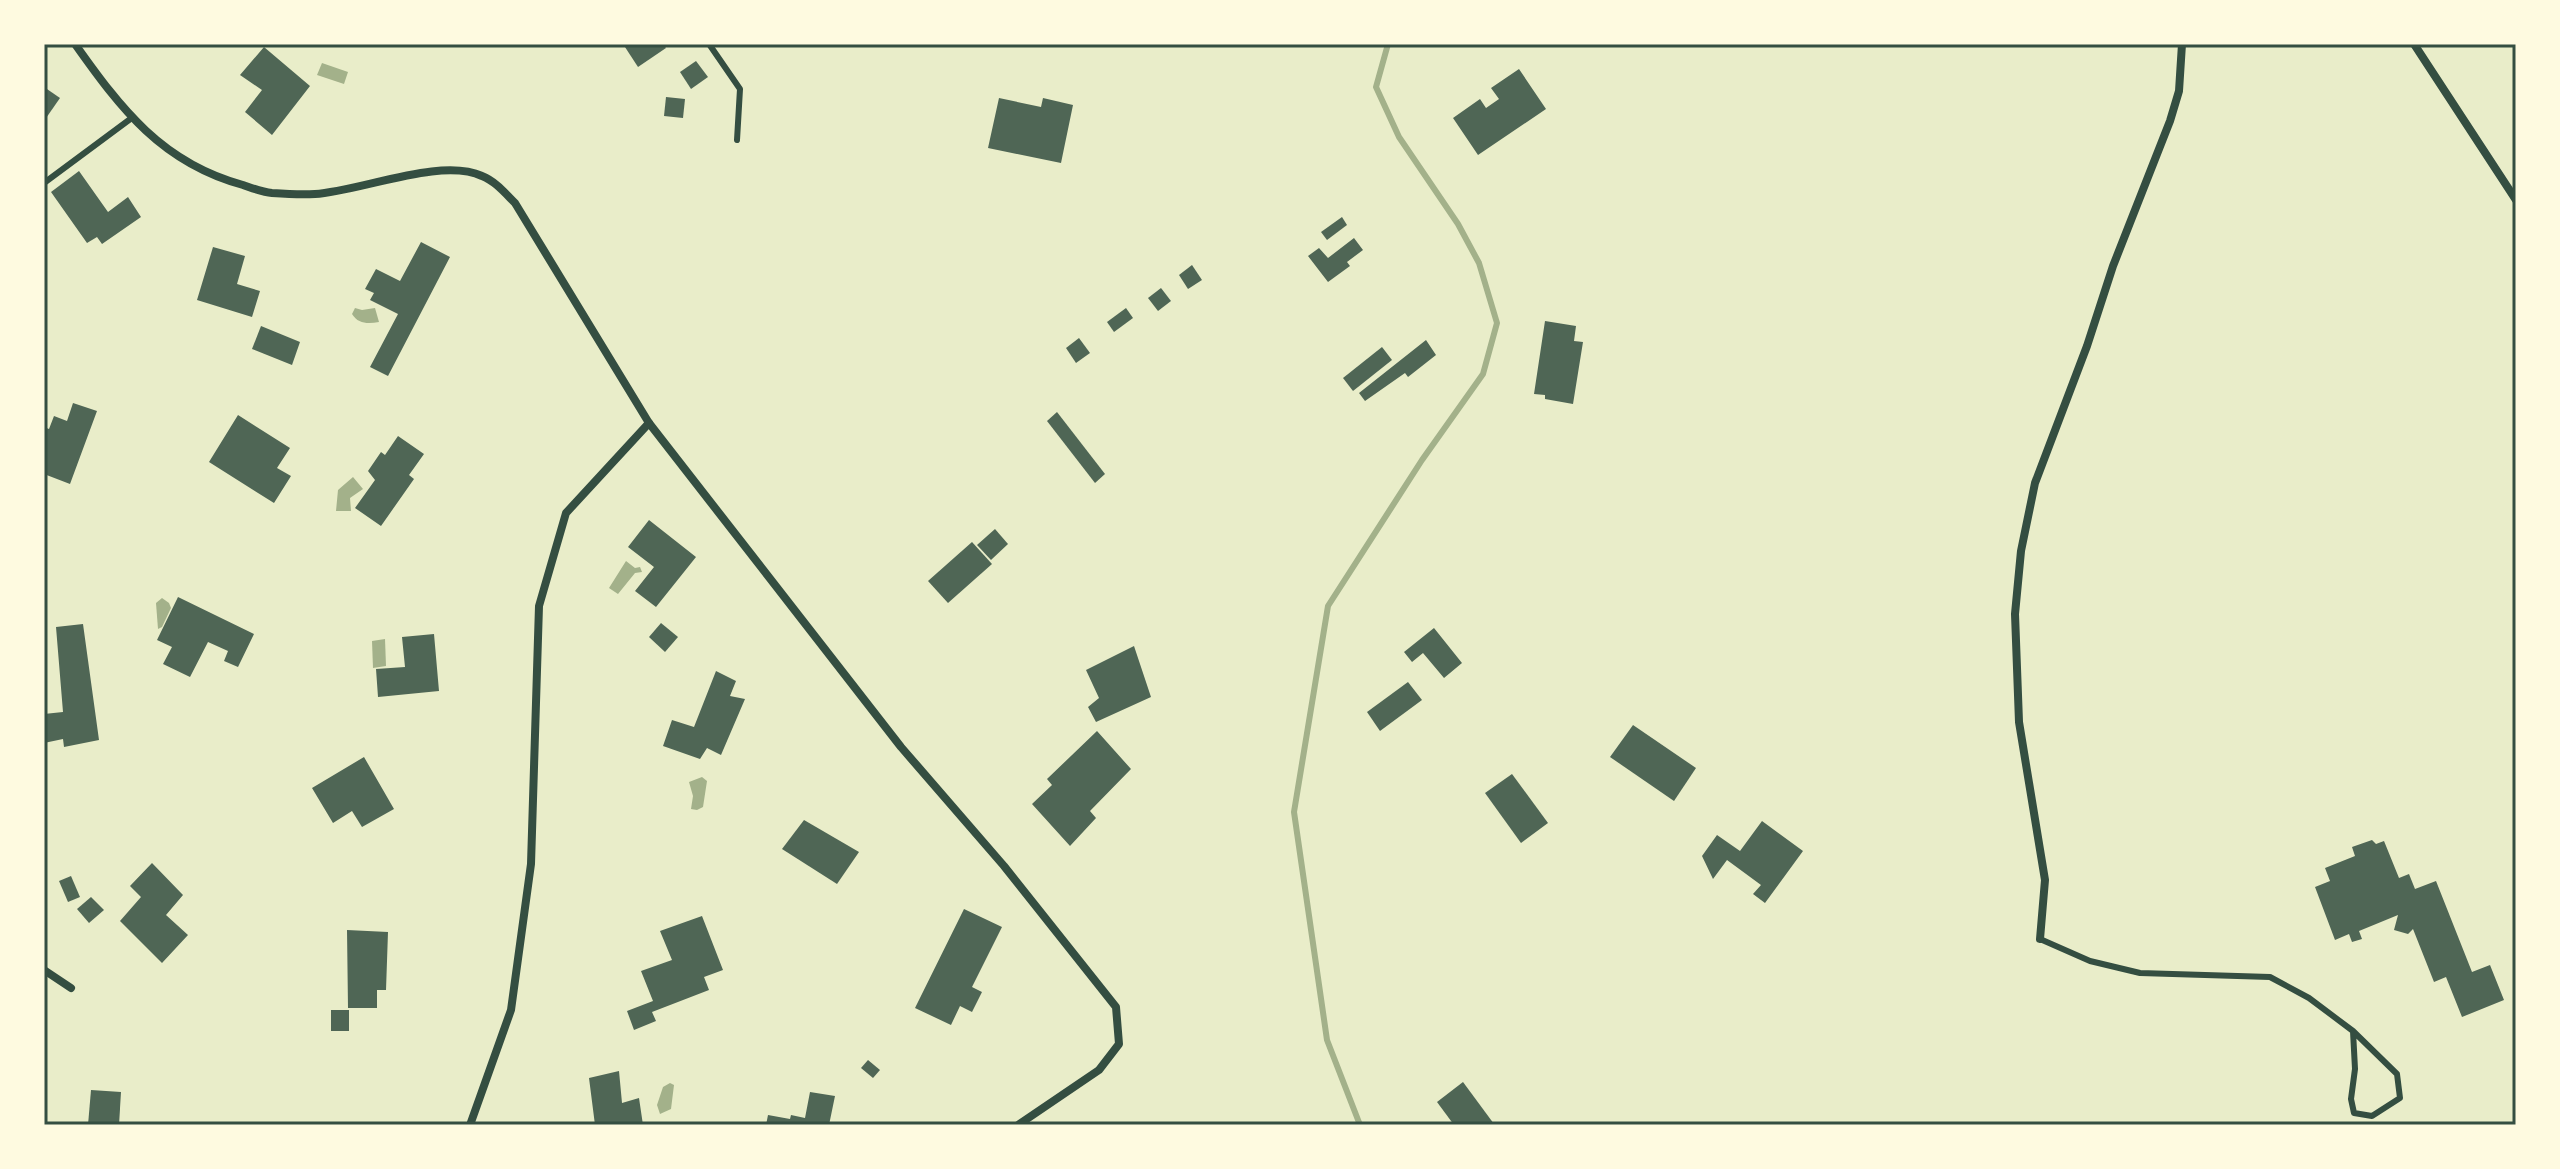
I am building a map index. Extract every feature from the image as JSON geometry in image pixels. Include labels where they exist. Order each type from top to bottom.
[{"type":"street","points":[[75,44],[104,85],[151,138],[189,164],[218,178],[270,193],[315,194],[445,169],[481,175],[515,203],[649,423],[901,747],[1004,866],[1116,1007],[1119,1044],[1099,1070],[1018,1125]]},
{"type":"street","points":[[2040,939],[2045,880],[2019,722],[2015,614],[2021,551],[2035,483],[2087,346],[2113,266],[2170,121],[2179,91],[2182,44]]},
{"type":"street","points":[[2414,44],[2516,200]]},
{"type":"street","points":[[470,1125],[511,1010],[529,877],[539,606],[566,513],[649,423]]},
{"type":"street","points":[[44,970],[71,988]]},
{"type":"lane","points":[[709,44],[740,89],[737,140]]},
{"type":"lane","points":[[44,183],[133,117]]},
{"type":"lane","points":[[2040,939],[2090,961],[2140,973],[2270,977],[2309,998],[2353,1031],[2397,1074],[2400,1098],[2372,1116],[2354,1113],[2351,1099],[2355,1069],[2353,1031]]},
{"type":"shaded area","points":[[322,63],[348,72],[344,84],[317,75]]},
{"type":"shaded area","points":[[355,308],[375,308],[379,322],[357,320],[352,314]]},
{"type":"shaded area","points":[[353,477],[363,489],[350,498],[351,511],[336,511],[338,490]]},
{"type":"shaded area","points":[[626,561],[635,568],[640,567],[642,572],[635,573],[618,594],[609,588]]},
{"type":"shaded area","points":[[162,598],[171,608],[158,629],[156,603]]},
{"type":"shaded area","points":[[385,639],[386,666],[373,668],[372,641]]},
{"type":"shaded area","points":[[702,777],[707,781],[703,807],[691,809],[693,796],[689,782]]},
{"type":"shaded area","points":[[670,1083],[674,1085],[671,1109],[660,1114],[657,1105],[663,1087]]},
{"type":"building","points":[[623,44],[663,44],[666,48],[638,67]]},
{"type":"building","points":[[264,47],[310,86],[272,135],[245,112],[262,90],[240,75]]},
{"type":"building","points":[[696,61],[708,77],[691,89],[680,72]]},
{"type":"building","points":[[1519,69],[1546,109],[1478,155],[1453,118],[1480,99],[1486,108],[1499,99],[1491,88]]},
{"type":"building","points":[[44,87],[60,98],[44,121]]},
{"type":"building","points":[[666,97],[685,99],[683,118],[664,116]]},
{"type":"building","points":[[999,98],[1041,107],[1043,98],[1073,105],[1061,163],[988,148]]},
{"type":"building","points":[[79,171],[108,212],[128,197],[141,217],[102,244],[97,237],[87,243],[51,192]]},
{"type":"building","points":[[1342,217],[1347,225],[1327,240],[1321,232]]},
{"type":"building","points":[[1354,238],[1363,250],[1347,262],[1350,266],[1328,282],[1308,256],[1319,248],[1328,258]]},
{"type":"building","points":[[421,242],[450,257],[388,376],[370,367],[398,314],[370,300],[374,293],[365,289],[376,269],[400,281]]},
{"type":"building","points":[[213,247],[245,256],[237,284],[260,291],[252,317],[197,300]]},
{"type":"building","points":[[1192,265],[1202,280],[1188,289],[1179,275]]},
{"type":"building","points":[[1161,288],[1171,301],[1158,311],[1148,298]]},
{"type":"building","points":[[1126,308],[1133,318],[1114,332],[1107,322]]},
{"type":"building","points":[[1545,321],[1576,326],[1574,341],[1583,342],[1573,404],[1534,394]]},
{"type":"building","points":[[261,326],[300,342],[292,365],[252,349]]},
{"type":"building","points":[[1079,338],[1090,353],[1076,363],[1066,348]]},
{"type":"building","points":[[1426,340],[1436,355],[1408,377],[1405,373],[1365,401],[1359,393]]},
{"type":"building","points":[[1382,347],[1392,360],[1353,391],[1343,378]]},
{"type":"building","points":[[73,403],[97,411],[70,484],[44,474],[44,427],[49,429],[54,416],[67,421]]},
{"type":"building","points":[[1057,412],[1105,474],[1095,483],[1047,421]]},
{"type":"building","points":[[238,415],[290,448],[277,468],[291,476],[274,503],[209,462]]},
{"type":"building","points":[[398,436],[424,454],[409,475],[414,479],[381,526],[355,508],[375,480],[368,471],[381,452],[385,455]]},
{"type":"building","points":[[649,520],[696,557],[656,607],[635,591],[654,567],[628,547]]},
{"type":"building","points":[[995,529],[1008,544],[991,560],[977,545]]},
{"type":"building","points":[[972,542],[992,564],[948,603],[928,581]]},
{"type":"building","points":[[178,597],[254,634],[238,667],[224,661],[228,651],[208,642],[190,677],[163,664],[172,647],[157,640]]},
{"type":"building","points":[[661,623],[678,637],[665,652],[649,637]]},
{"type":"building","points":[[83,624],[99,740],[64,747],[63,739],[44,743],[44,714],[63,712],[56,627]]},
{"type":"building","points":[[1434,628],[1462,663],[1444,678],[1423,653],[1412,662],[1404,652]]},
{"type":"building","points":[[434,634],[439,691],[378,697],[376,669],[405,667],[402,637]]},
{"type":"building","points":[[1134,646],[1151,697],[1096,722],[1088,707],[1099,698],[1086,670]]},
{"type":"building","points":[[716,671],[736,681],[730,696],[745,699],[721,755],[707,748],[700,759],[663,746],[672,720],[694,727]]},
{"type":"building","points":[[1408,682],[1422,700],[1380,731],[1367,712]]},
{"type":"building","points":[[1633,725],[1696,768],[1674,801],[1610,757]]},
{"type":"building","points":[[1097,731],[1131,769],[1090,811],[1096,818],[1070,846],[1032,804],[1052,785],[1047,779]]},
{"type":"building","points":[[364,757],[394,809],[362,827],[352,811],[333,823],[312,788]]},
{"type":"building","points":[[1512,774],[1548,823],[1521,843],[1485,793]]},
{"type":"building","points":[[804,820],[859,852],[837,884],[782,849]]},
{"type":"building","points":[[1762,821],[1803,851],[1765,903],[1753,894],[1761,885],[1727,860],[1713,879],[1702,856],[1717,835],[1740,851]]},
{"type":"building","points":[[2372,840],[2376,844],[2384,841],[2399,878],[2409,874],[2415,889],[2436,881],[2472,972],[2490,965],[2504,1000],[2462,1017],[2446,977],[2434,982],[2413,929],[2408,934],[2394,930],[2398,915],[2359,931],[2362,939],[2352,942],[2349,934],[2335,940],[2315,887],[2330,881],[2325,868],[2355,856],[2352,847]]},
{"type":"building","points":[[152,863],[183,895],[166,915],[188,935],[162,963],[120,921],[141,897],[130,886]]},
{"type":"building","points":[[71,876],[80,897],[68,902],[59,881]]},
{"type":"building","points":[[91,897],[104,910],[89,923],[77,909]]},
{"type":"building","points":[[964,909],[1002,927],[972,987],[982,992],[972,1012],[960,1006],[951,1025],[915,1008]]},
{"type":"building","points":[[702,916],[723,970],[704,977],[709,990],[652,1012],[656,1021],[634,1030],[627,1011],[653,1001],[641,971],[672,960],[660,931]]},
{"type":"building","points":[[347,930],[388,932],[386,990],[377,990],[377,1008],[348,1008]]},
{"type":"building","points":[[331,1010],[349,1010],[349,1031],[331,1031]]},
{"type":"building","points":[[868,1060],[880,1070],[873,1078],[861,1068]]},
{"type":"building","points":[[619,1071],[622,1103],[639,1098],[643,1125],[595,1125],[589,1078]]},
{"type":"building","points":[[1463,1082],[1494,1124],[1454,1125],[1437,1102]]},
{"type":"building","points":[[91,1090],[121,1092],[119,1125],[88,1125]]},
{"type":"building","points":[[810,1092],[835,1096],[829,1125],[766,1125],[768,1115],[805,1118]]},
{"type":"waterway","points":[[1360,1125],[1327,1040],[1294,812],[1328,606],[1422,460],[1483,374],[1497,323],[1479,263],[1458,224],[1399,137],[1376,87],[1388,44]]}]
